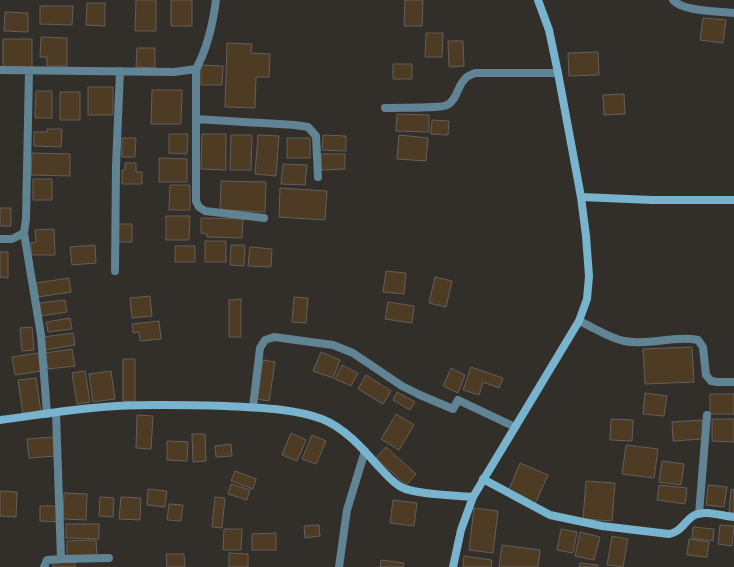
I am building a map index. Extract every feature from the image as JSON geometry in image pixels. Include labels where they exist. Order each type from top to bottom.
[{"type":"street","points":[[216,0],[208,38],[196,69],[196,201],[199,208],[205,211],[264,218]]},
{"type":"street","points":[[453,567],[461,530],[473,497],[580,321],[587,299],[589,276],[581,197],[549,30],[538,0]]},
{"type":"street","points":[[673,0],[680,6],[692,9],[734,13]]},
{"type":"street","points":[[0,70],[174,72],[196,69]]},
{"type":"street","points":[[29,71],[26,219],[24,233],[41,335],[47,414]]},
{"type":"street","points":[[115,271],[116,166],[120,71]]},
{"type":"street","points":[[384,108],[437,107],[448,105],[467,77],[476,73],[558,73]]},
{"type":"street","points":[[196,119],[308,127],[316,136],[318,177]]},
{"type":"street","points":[[581,197],[652,200],[734,200]]},
{"type":"street","points":[[0,239],[12,240],[24,233]]},
{"type":"street","points":[[580,321],[624,341],[635,342],[688,338],[698,340],[703,347],[706,375],[711,381],[734,382]]},
{"type":"street","points":[[253,407],[260,348],[265,340],[274,337],[333,345],[353,353],[402,386],[420,395],[453,409],[458,400],[515,427]]},
{"type":"street","points":[[0,420],[117,406],[174,405],[253,407],[304,413],[323,420],[342,430],[365,451],[394,482],[409,491],[473,497]]},
{"type":"street","points":[[56,413],[61,559]]},
{"type":"street","points":[[700,514],[707,415]]},
{"type":"street","points":[[339,567],[346,517],[365,451]]},
{"type":"street","points":[[483,479],[550,515],[602,526],[674,534],[680,530],[693,516],[700,514],[705,513],[734,517]]},
{"type":"street","points":[[44,567],[47,560],[109,558]]},
{"type":"building","points":[[136,0],[156,0],[156,31],[135,31]]},
{"type":"building","points":[[171,0],[192,0],[192,26],[171,26]]},
{"type":"building","points":[[405,0],[423,0],[422,26],[404,26]]},
{"type":"building","points":[[87,3],[105,3],[105,26],[86,25]]},
{"type":"building","points":[[40,6],[73,6],[72,25],[40,24]]},
{"type":"building","points":[[5,12],[28,13],[28,32],[4,31]]},
{"type":"building","points":[[703,18],[726,20],[723,43],[700,40]]},
{"type":"building","points":[[426,33],[443,33],[442,57],[425,57]]},
{"type":"building","points":[[41,37],[67,38],[67,66],[47,66],[47,57],[40,57]]},
{"type":"building","points":[[3,39],[32,39],[32,67],[3,67]]},
{"type":"building","points":[[448,41],[463,41],[464,66],[449,67]]},
{"type":"building","points":[[227,43],[252,44],[251,53],[270,54],[269,77],[256,77],[255,108],[225,107]]},
{"type":"building","points":[[137,48],[155,48],[155,68],[136,67]]},
{"type":"building","points":[[598,52],[599,75],[569,76],[568,53]]},
{"type":"building","points":[[393,64],[412,64],[412,79],[393,79]]},
{"type":"building","points":[[201,65],[223,66],[222,85],[201,85]]},
{"type":"building","points":[[88,87],[113,87],[113,115],[88,115]]},
{"type":"building","points":[[152,90],[182,90],[181,124],[151,124]]},
{"type":"building","points":[[36,91],[52,91],[52,118],[35,118]]},
{"type":"building","points":[[60,92],[80,92],[80,120],[60,120]]},
{"type":"building","points":[[624,94],[625,114],[604,115],[603,95]]},
{"type":"building","points":[[397,114],[429,115],[429,132],[396,131]]},
{"type":"building","points":[[432,120],[449,121],[448,135],[431,134]]},
{"type":"building","points":[[47,129],[62,129],[61,147],[34,146],[34,132],[47,132]]},
{"type":"building","points":[[169,134],[188,134],[187,154],[169,153]]},
{"type":"building","points":[[202,134],[226,134],[226,170],[201,169]]},
{"type":"building","points":[[231,135],[252,135],[251,170],[230,170]]},
{"type":"building","points":[[258,135],[279,136],[276,176],[255,174]]},
{"type":"building","points":[[323,135],[346,136],[346,151],[322,150]]},
{"type":"building","points":[[399,135],[428,138],[426,161],[397,159]]},
{"type":"building","points":[[122,138],[136,138],[135,157],[122,157]]},
{"type":"building","points":[[287,138],[310,138],[310,158],[287,158]]},
{"type":"building","points":[[32,153],[70,154],[70,176],[31,175]]},
{"type":"building","points":[[321,154],[345,154],[345,169],[321,170]]},
{"type":"building","points":[[159,158],[187,159],[187,182],[159,182]]},
{"type":"building","points":[[125,163],[136,163],[136,172],[142,172],[142,184],[122,184],[122,170],[125,170]]},
{"type":"building","points":[[283,164],[307,165],[305,185],[281,184]]},
{"type":"building","points":[[33,179],[52,179],[52,200],[33,200]]},
{"type":"building","points":[[221,181],[266,182],[265,212],[220,210]]},
{"type":"building","points":[[170,185],[190,185],[190,210],[169,210]]},
{"type":"building","points":[[280,188],[327,191],[325,220],[279,217]]},
{"type":"building","points":[[0,208],[11,208],[11,226],[0,226]]},
{"type":"building","points":[[166,216],[190,216],[189,240],[166,240]]},
{"type":"building","points":[[201,218],[243,219],[242,238],[207,237],[207,234],[201,233]]},
{"type":"building","points":[[116,224],[132,224],[132,242],[116,242]]},
{"type":"building","points":[[54,229],[55,255],[31,255],[31,243],[36,242],[35,230]]},
{"type":"building","points":[[205,241],[226,241],[226,262],[205,262]]},
{"type":"building","points":[[95,245],[96,263],[72,265],[70,247]]},
{"type":"building","points":[[231,245],[245,245],[244,266],[230,265]]},
{"type":"building","points":[[175,246],[195,246],[195,262],[175,262]]},
{"type":"building","points":[[250,247],[272,249],[271,267],[248,266]]},
{"type":"building","points":[[0,252],[8,252],[8,278],[0,277]]},
{"type":"building","points":[[386,271],[406,273],[404,294],[383,292]]},
{"type":"building","points":[[435,277],[452,281],[446,307],[429,303]]},
{"type":"building","points":[[69,278],[71,292],[38,297],[36,283]]},
{"type":"building","points":[[150,296],[152,316],[132,318],[130,298]]},
{"type":"building","points":[[294,297],[308,298],[306,323],[292,322]]},
{"type":"building","points":[[241,299],[241,337],[229,337],[229,300]]},
{"type":"building","points":[[65,300],[67,312],[41,316],[39,303]]},
{"type":"building","points":[[388,302],[414,306],[412,323],[385,319]]},
{"type":"building","points":[[70,318],[72,329],[48,332],[46,322]]},
{"type":"building","points":[[159,321],[161,339],[140,341],[139,332],[133,333],[132,324]]},
{"type":"building","points":[[32,327],[34,350],[22,351],[20,328]]},
{"type":"building","points":[[73,333],[75,345],[45,350],[43,337]]},
{"type":"building","points":[[692,347],[694,382],[645,384],[643,349]]},
{"type":"building","points":[[72,349],[75,366],[48,369],[45,353]]},
{"type":"building","points":[[321,352],[340,360],[333,378],[313,371]]},
{"type":"building","points":[[38,353],[41,371],[15,375],[12,357]]},
{"type":"building","points":[[123,359],[135,359],[135,402],[123,401]]},
{"type":"building","points":[[263,360],[275,362],[269,401],[257,399]]},
{"type":"building","points":[[342,365],[358,373],[351,386],[335,379]]},
{"type":"building","points":[[471,367],[503,378],[499,388],[483,382],[479,395],[463,390]]},
{"type":"building","points":[[451,368],[465,375],[458,393],[443,386]]},
{"type":"building","points":[[85,371],[90,402],[77,404],[72,373]]},
{"type":"building","points":[[111,371],[115,399],[93,402],[89,374]]},
{"type":"building","points":[[366,375],[391,391],[383,404],[358,389]]},
{"type":"building","points":[[36,378],[41,412],[23,414],[18,380]]},
{"type":"building","points":[[397,392],[415,402],[410,410],[393,400]]},
{"type":"building","points":[[645,393],[667,396],[664,416],[643,414]]},
{"type":"building","points":[[710,394],[734,394],[734,414],[710,414]]},
{"type":"building","points":[[396,414],[414,425],[399,450],[381,439]]},
{"type":"building","points":[[137,415],[153,416],[151,449],[136,448]]},
{"type":"building","points":[[611,419],[633,420],[632,441],[610,440]]},
{"type":"building","points":[[712,419],[734,419],[734,442],[712,441]]},
{"type":"building","points":[[702,420],[703,439],[673,441],[672,422]]},
{"type":"building","points":[[291,433],[306,440],[297,461],[282,455]]},
{"type":"building","points":[[192,434],[205,434],[206,461],[193,462]]},
{"type":"building","points":[[312,435],[326,441],[316,464],[302,459]]},
{"type":"building","points":[[53,437],[55,456],[29,458],[27,439]]},
{"type":"building","points":[[167,441],[188,442],[187,461],[167,460]]},
{"type":"building","points":[[231,444],[232,456],[216,457],[215,446]]},
{"type":"building","points":[[626,445],[658,449],[654,478],[622,474]]},
{"type":"building","points":[[386,447],[416,474],[406,485],[376,458]]},
{"type":"building","points":[[662,461],[684,464],[681,485],[659,482]]},
{"type":"building","points":[[520,463],[548,475],[535,504],[508,492]]},
{"type":"building","points":[[235,471],[256,479],[253,489],[231,481]]},
{"type":"building","points":[[586,481],[615,483],[612,521],[583,519]]},
{"type":"building","points":[[231,484],[250,490],[247,500],[228,494]]},
{"type":"building","points":[[659,485],[687,488],[685,504],[657,500]]},
{"type":"building","points":[[708,485],[727,487],[724,507],[706,505]]},
{"type":"building","points":[[148,489],[167,491],[165,507],[147,505]]},
{"type":"building","points":[[731,489],[734,490],[734,513],[729,512]]},
{"type":"building","points":[[0,491],[17,492],[16,517],[0,516]]},
{"type":"building","points":[[64,493],[87,494],[86,520],[63,519]]},
{"type":"building","points":[[100,497],[114,498],[113,517],[99,516]]},
{"type":"building","points":[[121,497],[141,498],[140,520],[119,519]]},
{"type":"building","points":[[215,497],[225,498],[222,528],[212,527]]},
{"type":"building","points":[[393,500],[417,503],[414,526],[390,523]]},
{"type":"building","points":[[169,504],[183,505],[181,521],[167,520]]},
{"type":"building","points":[[40,506],[58,506],[58,522],[40,521]]},
{"type":"building","points":[[474,508],[498,511],[493,553],[469,550]]},
{"type":"building","points":[[66,524],[99,524],[99,539],[66,538]]},
{"type":"building","points":[[319,525],[320,536],[305,538],[304,526]]},
{"type":"building","points":[[720,525],[734,526],[732,546],[718,544]]},
{"type":"building","points":[[693,527],[714,529],[713,541],[692,538]]},
{"type":"building","points":[[224,529],[242,529],[241,550],[223,550]]},
{"type":"building","points":[[561,529],[577,532],[573,553],[557,550]]},
{"type":"building","points":[[580,532],[600,537],[594,560],[575,556]]},
{"type":"building","points":[[276,533],[276,550],[252,550],[252,534]]},
{"type":"building","points":[[612,536],[628,539],[623,567],[607,565]]},
{"type":"building","points":[[689,539],[709,542],[707,557],[687,555]]},
{"type":"building","points":[[96,540],[97,555],[67,556],[67,541]]},
{"type":"building","points":[[502,545],[540,550],[538,567],[499,567]]},
{"type":"building","points":[[229,553],[248,554],[248,567],[229,567]]},
{"type":"building","points":[[166,554],[184,554],[185,567],[167,567]]},
{"type":"building","points":[[464,556],[492,560],[491,567],[463,567]]},
{"type":"building","points":[[381,560],[404,563],[403,567],[380,567]]},
{"type":"building","points":[[75,562],[75,567],[53,567],[53,563]]},
{"type":"building","points":[[580,563],[598,565],[598,567],[579,567]]}]
